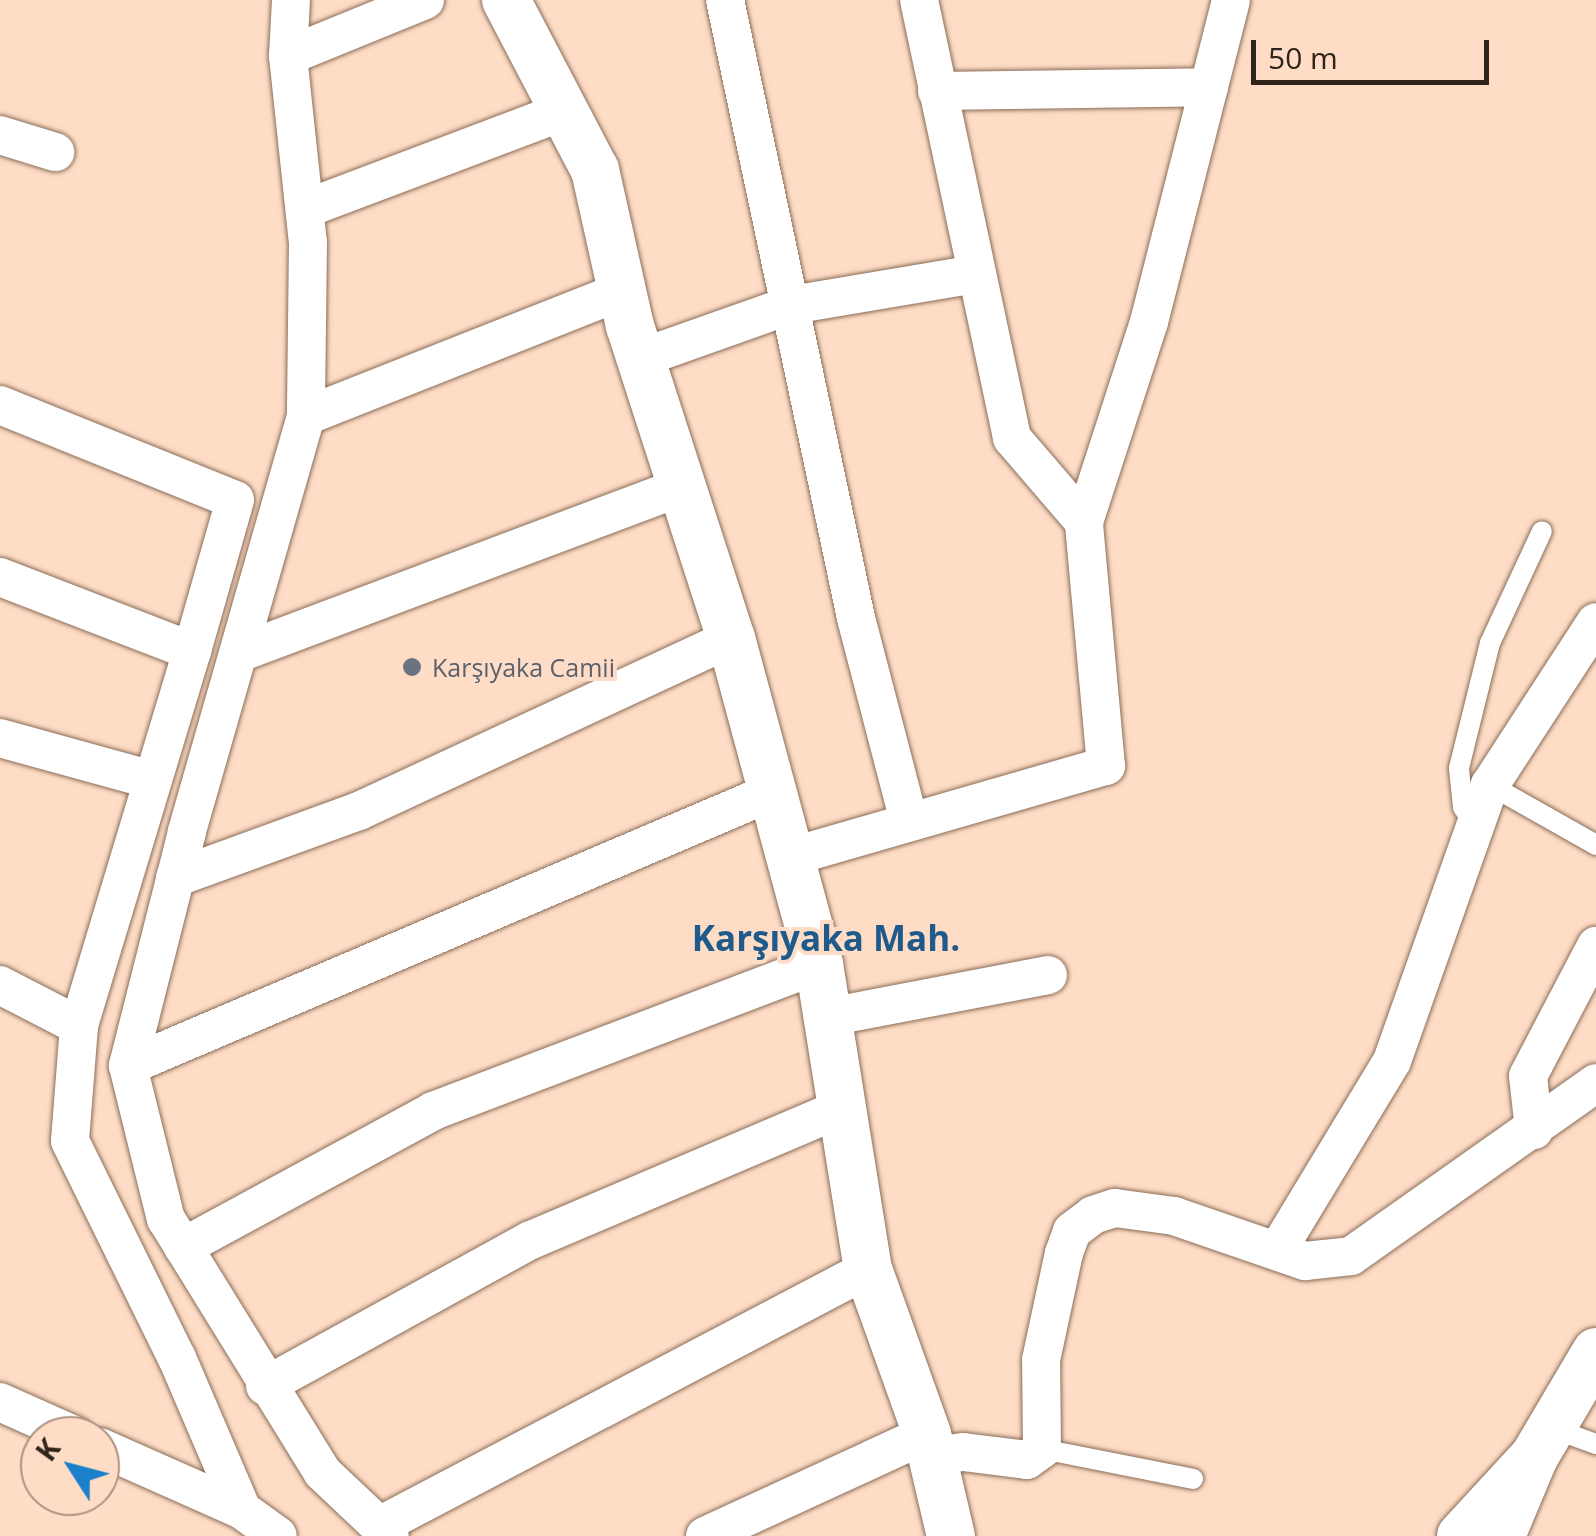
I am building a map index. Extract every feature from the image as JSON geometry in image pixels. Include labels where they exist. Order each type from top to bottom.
[{"type":"street","points":[[291,0],[288,56],[304,209],[306,416],[176,878],[128,1066],[166,1220],[265,1386],[322,1472],[385,1531],[868,1268]]},
{"type":"street","points":[[288,56],[425,0]]},
{"type":"street","points":[[506,0],[596,170],[622,291],[731,638],[819,964],[868,1268],[930,1445],[951,1536]]},
{"type":"street","points":[[724,0],[856,618],[909,822]]},
{"type":"street","points":[[920,0],[1012,438],[1084,522]]},
{"type":"street","points":[[790,856],[1106,766],[1084,522],[1149,322],[1231,0]]},
{"type":"street","points":[[937,90],[1209,87]]},
{"type":"street","points":[[304,209],[564,111]]},
{"type":"street","points":[[0,135],[54,152]]},
{"type":"street","points":[[641,358],[791,306],[976,274]]},
{"type":"street","points":[[306,416],[622,291]]},
{"type":"street","points":[[0,405],[235,500],[192,651],[149,779],[80,1026],[70,1141],[177,1358],[242,1510]]},
{"type":"street","points":[[242,652],[682,487]]},
{"type":"street","points":[[0,576],[192,651]]},
{"type":"street","points":[[1278,1250],[1392,1061],[1490,785],[1596,622]]},
{"type":"street","points":[[176,878],[359,811],[731,638]]},
{"type":"street","points":[[0,738],[149,779]]},
{"type":"street","points":[[128,1066],[772,792]]},
{"type":"street","points":[[1534,1130],[1532,1067],[1596,946]]},
{"type":"street","points":[[182,1247],[433,1111],[819,964]]},
{"type":"street","points":[[828,1017],[1048,975]]},
{"type":"street","points":[[0,985],[80,1026]]},
{"type":"street","points":[[705,1536],[930,1445],[1027,1460],[1042,1449],[1041,1360],[1072,1232],[1115,1208],[1174,1216],[1305,1261],[1350,1256],[1596,1084]]},
{"type":"street","points":[[265,1386],[531,1240],[842,1108]]},
{"type":"street","points":[[1500,1536],[1543,1443],[1596,1352]]},
{"type":"street","points":[[0,1402],[31,1416]]},
{"type":"street","points":[[1461,1536],[1543,1443]]},
{"type":"street","points":[[120,1456],[242,1510],[278,1536]]},
{"type":"lane","points":[[1474,823],[1463,807],[1459,768],[1490,643],[1542,531]]},
{"type":"lane","points":[[1490,785],[1596,845]]},
{"type":"lane","points":[[1543,1443],[1596,1444]]},
{"type":"lane","points":[[1042,1449],[1193,1479]]},
{"type":"place","name":"Karşıyaka Camii","points":[[412,667]]},
{"type":"district","name":"Karşıyaka Mah.","points":[[826,938]]}]
